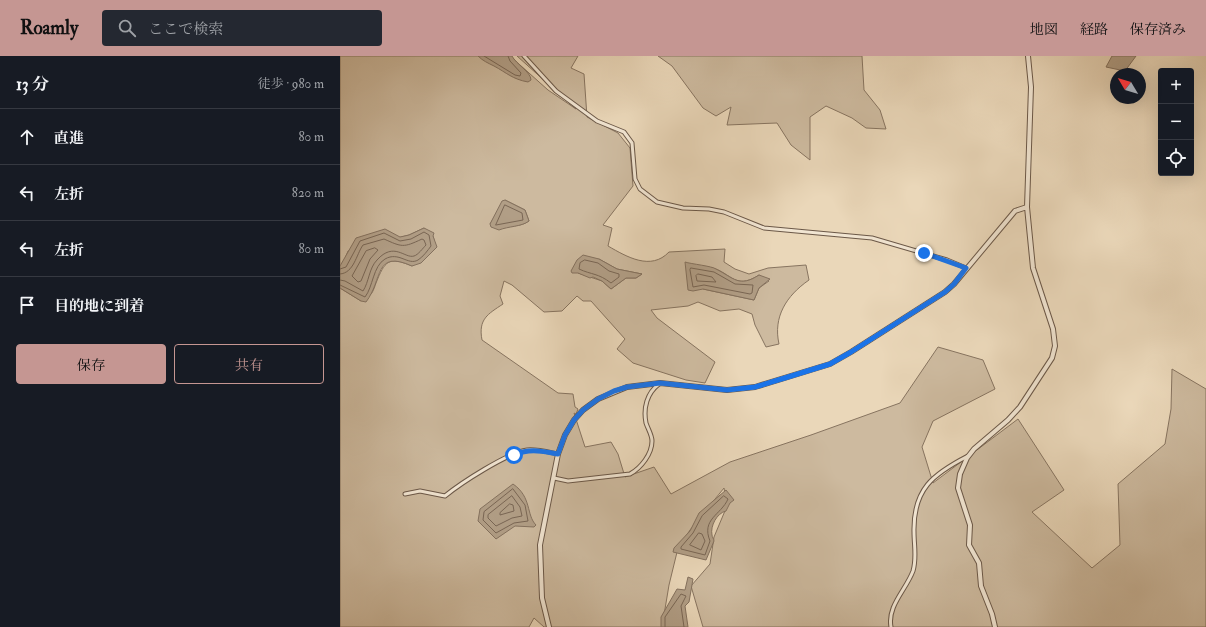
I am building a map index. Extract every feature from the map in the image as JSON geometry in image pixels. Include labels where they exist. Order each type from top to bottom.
[{"type":"street","points":[[524,56],[556,91],[597,121],[624,132],[632,143],[635,180],[640,189],[657,202],[683,208],[709,209],[724,212],[770,229],[872,238],[947,260],[966,268]]},
{"type":"street","points":[[995,627],[992,614],[980,586],[979,564],[969,545],[970,525],[958,488],[960,474],[969,456],[974,449],[1008,420],[1020,407],[1052,358],[1055,346],[1053,329],[1033,268],[1027,207],[1031,87],[1028,56]]},
{"type":"street","points":[[549,627],[542,598],[540,545],[558,454],[565,435],[574,420],[583,410],[598,399],[627,387],[660,383],[727,390],[755,387],[830,364],[945,292],[954,284],[1015,210],[1027,207]]},
{"type":"street","points":[[554,478],[568,481],[630,474],[637,470],[648,455],[652,441],[645,416],[648,398],[651,390],[660,383]]},
{"type":"street","points":[[405,494],[420,491],[445,496],[469,478],[525,450],[536,450],[558,454]]},
{"type":"street","points":[[891,627],[890,621],[892,611],[908,583],[915,566],[916,552],[914,524],[923,488],[930,479],[969,456]]},
{"type":"shaded area","points":[[340,56],[510,56],[548,90],[576,109],[517,56],[578,56],[571,68],[584,74],[587,117],[618,133],[630,148],[633,186],[603,225],[612,228],[608,246],[631,258],[647,261],[655,261],[662,258],[669,252],[725,249],[724,262],[735,269],[749,274],[768,268],[806,265],[809,280],[794,293],[783,308],[778,325],[779,344],[766,347],[755,325],[752,314],[739,309],[720,311],[698,302],[688,306],[651,310],[657,318],[715,362],[705,383],[686,380],[633,363],[617,349],[625,339],[591,301],[583,301],[577,296],[562,311],[544,312],[512,285],[504,281],[500,296],[503,304],[485,318],[481,327],[482,340],[558,393],[573,394],[575,407],[578,409],[576,414],[574,413],[585,447],[611,442],[618,454],[625,477],[654,467],[671,494],[730,462],[900,403],[938,347],[983,360],[995,389],[933,421],[922,447],[933,483],[1018,419],[1064,490],[1032,512],[1092,568],[1120,545],[1118,484],[1165,444],[1171,409],[1172,369],[1206,389],[1206,627],[703,627],[691,586],[710,564],[714,537],[727,506],[724,488],[690,530],[678,548],[669,585],[662,627],[544,627],[534,618],[529,627],[340,627],[340,288],[361,301],[372,293],[382,270],[388,262],[398,261],[412,266],[436,247],[433,236],[424,228],[409,235],[348,251],[343,264],[340,266]],"holes":[[[505,200],[525,210],[529,221],[515,226],[490,224]],[[599,259],[617,269],[642,274],[636,278],[626,278],[611,289],[602,281],[578,273]],[[707,267],[721,271],[737,280],[750,280],[759,275],[769,281],[759,288],[754,300],[703,289]]]},
{"type":"shaded area","points":[[658,56],[862,56],[864,90],[880,110],[886,129],[866,128],[852,118],[826,106],[810,117],[810,160],[791,145],[777,123],[727,125],[731,107],[716,116],[703,108],[672,66]]},
{"type":"water","points":[[478,56],[512,56],[529,74],[531,80],[528,82],[522,81],[486,62]]},
{"type":"water","points":[[1112,56],[1136,56],[1127,68],[1106,67]]},
{"type":"water","points":[[505,200],[525,210],[529,221],[499,230],[491,227],[490,224],[502,201]]},
{"type":"water","points":[[424,228],[434,233],[433,236],[437,247],[421,263],[412,266],[391,261],[385,264],[381,269],[366,302],[361,301],[340,288],[340,266],[356,238],[385,229],[400,237],[409,235]]},
{"type":"water","points":[[583,255],[599,259],[617,269],[642,274],[636,278],[626,278],[611,289],[602,281],[593,277],[590,278],[578,273],[572,273],[571,271],[577,260]]},
{"type":"water","points":[[685,262],[714,268],[732,278],[741,281],[752,279],[759,275],[770,279],[759,288],[754,300],[703,289],[693,291],[688,290]]},
{"type":"water","points":[[513,484],[523,494],[533,521],[536,525],[534,527],[515,526],[496,539],[478,521],[480,509]]},
{"type":"water","points":[[726,490],[734,500],[730,503],[726,511],[717,517],[713,524],[712,536],[714,541],[706,560],[673,552],[674,548],[690,531],[699,513]]},
{"type":"water","points":[[688,577],[693,579],[689,602],[685,606],[688,627],[661,627],[661,617],[677,589],[685,590]]},
{"type":"route","points":[[514,455],[525,450],[536,450],[558,454],[565,435],[574,420],[583,410],[598,399],[614,391],[627,387],[660,383],[727,390],[755,387],[830,364],[945,292],[954,284],[966,268],[959,264],[924,253]]}]
